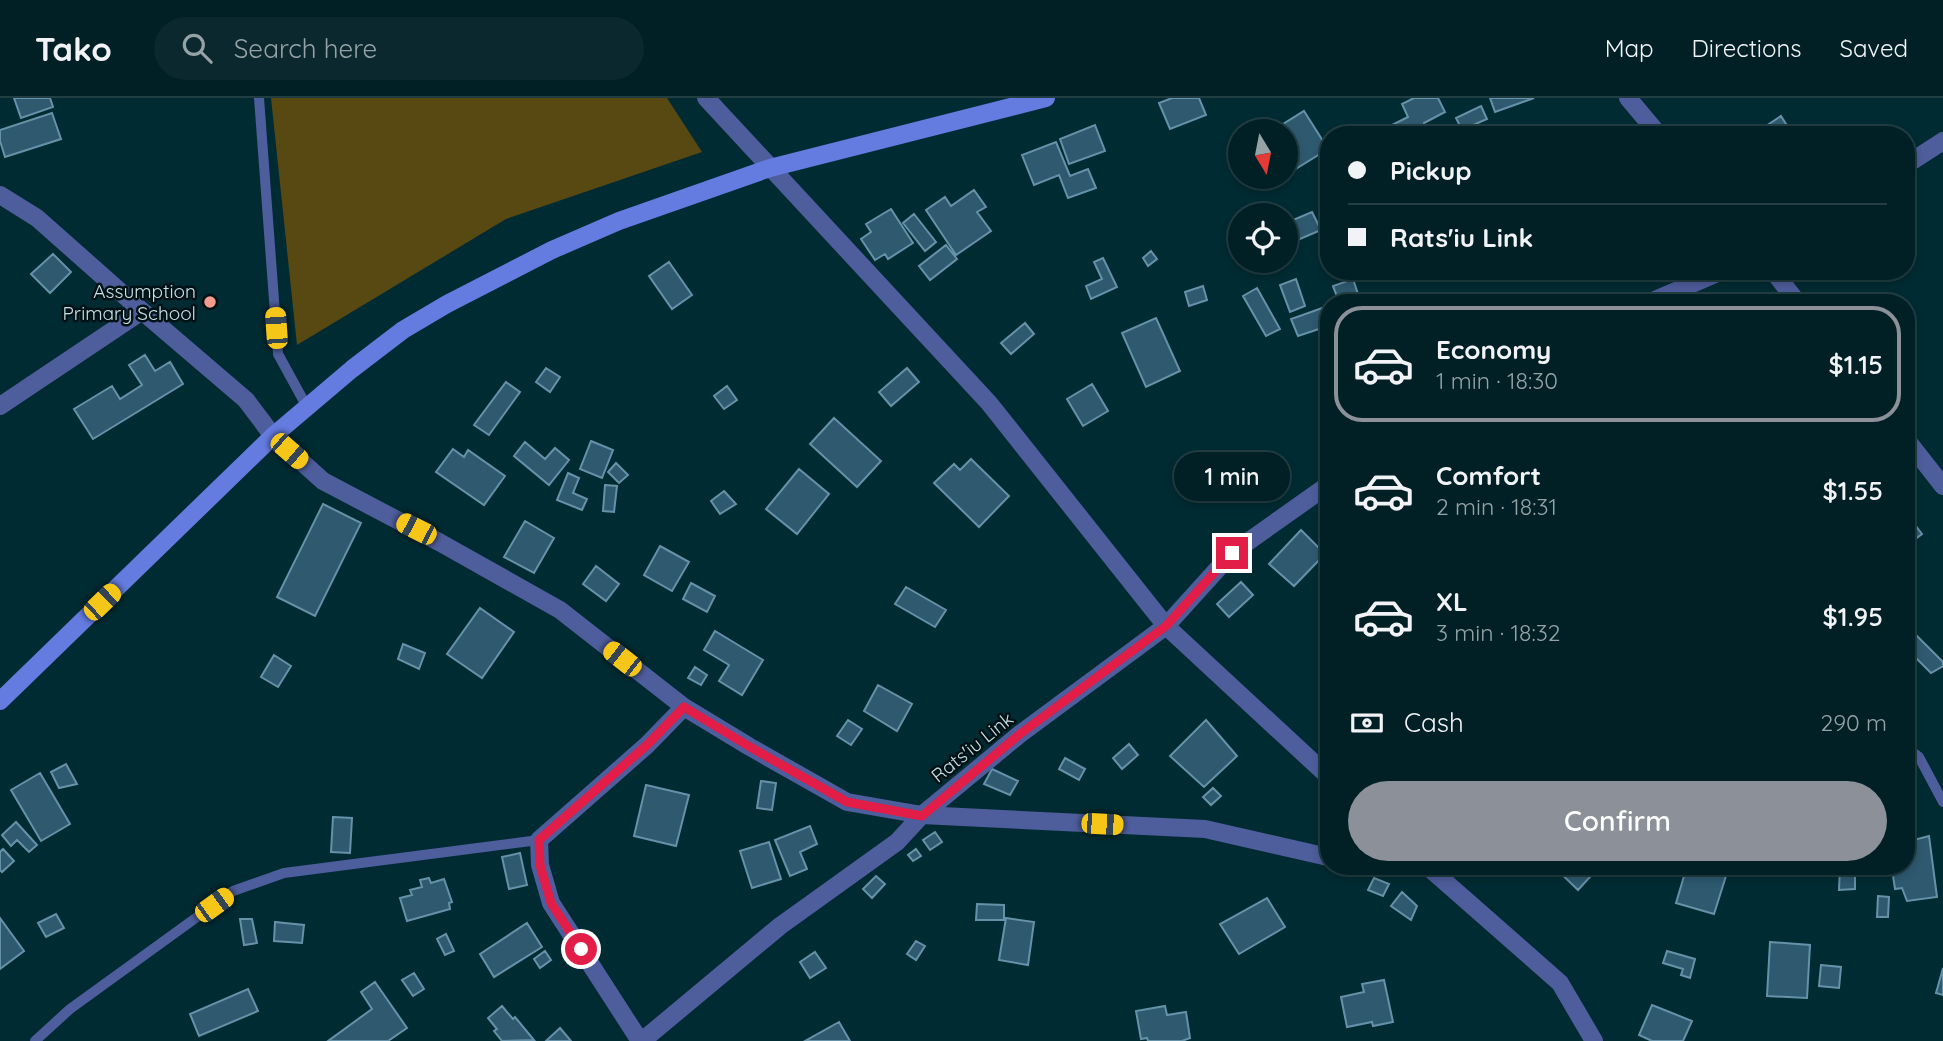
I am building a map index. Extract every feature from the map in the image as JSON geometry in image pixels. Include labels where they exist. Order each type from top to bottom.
[{"type":"main road","points":[[0,701],[273,436],[403,330],[481,286],[619,220],[770,168],[1046,98]]},
{"type":"street","points":[[706,98],[989,403],[1166,626],[1320,769]]},
{"type":"street","points":[[1628,98],[1651,126]]},
{"type":"street","points":[[1915,159],[1943,141]]},
{"type":"street","points":[[0,195],[37,218],[246,400],[273,436],[323,481],[560,610],[684,707],[847,802],[922,816],[1205,829],[1320,855]]},
{"type":"street","points":[[1669,294],[1701,280]]},
{"type":"street","points":[[1780,280],[1791,294]]},
{"type":"street","points":[[0,405],[142,311]]},
{"type":"street","points":[[1915,450],[1943,486]]},
{"type":"street","name":"Rats'iu Link","points":[[641,1041],[780,926],[897,842],[922,816],[1020,734],[1166,626],[1232,553],[1320,491]]},
{"type":"street","points":[[641,1041],[551,903],[540,865],[539,840],[647,745],[684,707]]},
{"type":"street","points":[[1437,875],[1560,983],[1594,1041]]},
{"type":"lane","points":[[259,98],[278,354],[307,407]]},
{"type":"lane","points":[[1915,754],[1943,802]]},
{"type":"lane","points":[[35,1041],[70,1009],[233,891],[284,873],[539,840]]},
{"type":"shaded area","points":[[271,98],[667,98],[702,152],[506,219],[297,345]]},
{"type":"building","points":[[14,98],[50,98],[53,107],[21,118]]},
{"type":"building","points":[[1172,98],[1199,98],[1206,115],[1170,129],[1159,103]]},
{"type":"building","points":[[1414,98],[1438,98],[1445,112],[1424,123],[1426,126],[1390,126],[1408,117],[1402,104]]},
{"type":"building","points":[[1490,98],[1534,98],[1495,112]]},
{"type":"building","points":[[1481,106],[1487,119],[1471,126],[1460,126],[1456,118]]},
{"type":"building","points":[[1304,111],[1320,136],[1320,154],[1298,168],[1298,119],[1291,119]]},
{"type":"building","points":[[52,113],[61,139],[5,157],[0,130]]},
{"type":"building","points":[[1781,116],[1787,126],[1766,126]]},
{"type":"building","points":[[1095,125],[1105,151],[1069,164],[1060,139]]},
{"type":"building","points":[[1056,142],[1070,176],[1088,169],[1096,188],[1068,198],[1059,175],[1034,185],[1022,155]]},
{"type":"building","points":[[974,190],[986,207],[977,212],[991,231],[956,255],[926,210],[945,197],[951,206]]},
{"type":"building","points":[[891,209],[913,243],[888,259],[885,254],[875,260],[861,239],[871,232],[866,224]]},
{"type":"building","points":[[1312,212],[1320,230],[1298,240],[1298,218]]},
{"type":"building","points":[[914,214],[936,242],[925,251],[903,223]]},
{"type":"building","points":[[946,245],[957,259],[930,280],[919,266]]},
{"type":"building","points":[[1151,251],[1157,259],[1148,266],[1143,258]]},
{"type":"building","points":[[53,254],[71,272],[50,293],[31,274]]},
{"type":"building","points":[[1103,258],[1117,287],[1091,299],[1086,286],[1102,279],[1094,262]]},
{"type":"building","points":[[669,262],[692,295],[672,309],[649,276]]},
{"type":"building","points":[[1296,279],[1305,306],[1290,312],[1280,285]]},
{"type":"building","points":[[1353,280],[1358,294],[1336,294],[1333,286]]},
{"type":"building","points":[[1203,286],[1207,300],[1189,306],[1185,292]]},
{"type":"building","points":[[1257,288],[1280,329],[1266,336],[1243,296]]},
{"type":"building","points":[[1320,309],[1320,329],[1298,336],[1291,319]]},
{"type":"building","points":[[1156,318],[1180,371],[1146,387],[1122,333]]},
{"type":"building","points":[[1025,323],[1034,334],[1011,354],[1001,343]]},
{"type":"building","points":[[145,355],[155,371],[170,362],[183,384],[93,439],[74,409],[112,386],[120,399],[142,385],[129,365]]},
{"type":"building","points":[[546,368],[560,377],[550,392],[536,382]]},
{"type":"building","points":[[907,368],[919,382],[891,406],[879,392]]},
{"type":"building","points":[[506,382],[520,392],[489,435],[474,425]]},
{"type":"building","points":[[1092,384],[1108,411],[1083,426],[1067,399]]},
{"type":"building","points":[[727,386],[737,400],[724,409],[714,396]]},
{"type":"building","points":[[834,418],[881,461],[857,487],[810,444]]},
{"type":"building","points":[[591,441],[613,450],[602,478],[580,469]]},
{"type":"building","points":[[525,442],[545,459],[555,448],[569,460],[549,485],[514,456]]},
{"type":"building","points":[[453,449],[464,457],[468,450],[505,476],[484,505],[436,472]]},
{"type":"building","points":[[971,459],[1009,496],[979,527],[934,483],[954,464],[960,470]]},
{"type":"building","points":[[616,463],[628,475],[619,483],[608,472]]},
{"type":"building","points":[[799,469],[829,494],[797,534],[766,509]]},
{"type":"building","points":[[568,473],[579,478],[573,493],[587,499],[582,510],[557,500]]},
{"type":"building","points":[[605,485],[617,486],[614,512],[603,511]]},
{"type":"building","points":[[724,491],[736,504],[720,514],[711,501]]},
{"type":"building","points":[[323,504],[361,523],[315,616],[277,597]]},
{"type":"building","points":[[525,521],[554,538],[534,573],[504,557]]},
{"type":"building","points":[[1915,525],[1922,534],[1915,539]]},
{"type":"building","points":[[1301,530],[1320,549],[1320,559],[1294,586],[1269,564]]},
{"type":"building","points":[[660,546],[689,562],[672,591],[644,575]]},
{"type":"building","points":[[596,566],[619,584],[606,601],[583,584]]},
{"type":"building","points":[[1241,582],[1253,595],[1229,617],[1217,604]]},
{"type":"building","points":[[691,583],[715,596],[707,612],[683,599]]},
{"type":"building","points":[[906,587],[946,610],[935,627],[895,604]]},
{"type":"building","points":[[480,608],[514,632],[482,678],[447,654]]},
{"type":"building","points":[[715,631],[763,660],[742,695],[719,681],[729,665],[704,650]]},
{"type":"building","points":[[1915,636],[1943,662],[1943,666],[1931,673],[1915,657]]},
{"type":"building","points":[[403,644],[425,653],[419,669],[398,659]]},
{"type":"building","points":[[274,655],[291,666],[278,687],[261,677]]},
{"type":"building","points":[[695,667],[707,675],[701,685],[688,678]]},
{"type":"building","points":[[878,685],[912,704],[897,731],[864,711]]},
{"type":"building","points":[[848,720],[862,729],[851,745],[837,736]]},
{"type":"building","points":[[1206,720],[1237,756],[1204,787],[1170,756]]},
{"type":"building","points":[[1129,744],[1138,755],[1122,769],[1113,758]]},
{"type":"building","points":[[1065,758],[1085,769],[1079,780],[1059,769]]},
{"type":"building","points":[[66,764],[77,784],[59,788],[51,772]]},
{"type":"building","points":[[992,769],[1018,781],[1010,795],[984,784]]},
{"type":"building","points":[[40,773],[70,824],[41,841],[11,790]]},
{"type":"building","points":[[761,781],[776,783],[772,810],[757,808]]},
{"type":"building","points":[[646,785],[689,795],[676,846],[634,836]]},
{"type":"building","points":[[1213,788],[1221,796],[1211,805],[1203,797]]},
{"type":"building","points":[[333,817],[352,818],[350,853],[331,852]]},
{"type":"building","points":[[16,822],[37,845],[29,852],[17,840],[11,846],[2,835]]},
{"type":"building","points":[[810,826],[817,844],[800,852],[807,869],[790,876],[775,840]]},
{"type":"building","points":[[935,832],[942,842],[930,850],[923,840]]},
{"type":"building","points":[[1929,836],[1937,897],[1907,901],[1902,888],[1895,889],[1893,875],[1915,875],[1915,840]]},
{"type":"building","points":[[769,842],[781,879],[752,888],[740,851]]},
{"type":"building","points":[[3,849],[14,861],[2,872],[0,852]]},
{"type":"building","points":[[916,849],[921,856],[913,861],[908,855]]},
{"type":"building","points":[[520,853],[527,885],[509,889],[502,857]]},
{"type":"building","points":[[1562,875],[1592,875],[1578,890]]},
{"type":"building","points":[[1684,875],[1726,876],[1714,914],[1676,903]]},
{"type":"building","points":[[1840,875],[1855,875],[1855,889],[1839,890]]},
{"type":"building","points":[[876,876],[885,884],[872,898],[863,889]]},
{"type":"building","points":[[429,878],[431,883],[444,879],[452,902],[449,903],[450,909],[407,921],[400,898],[412,895],[410,890],[422,887],[420,880]]},
{"type":"building","points":[[1374,878],[1389,884],[1383,896],[1368,890]]},
{"type":"building","points":[[1402,892],[1417,906],[1411,920],[1391,906]]},
{"type":"building","points":[[1878,896],[1889,897],[1888,917],[1877,917]]},
{"type":"building","points":[[1267,898],[1285,927],[1239,954],[1220,924]]},
{"type":"building","points":[[977,904],[1004,905],[1004,920],[976,920]]},
{"type":"building","points":[[56,914],[64,928],[46,937],[38,923]]},
{"type":"building","points":[[0,918],[24,951],[0,969]]},
{"type":"building","points":[[1006,918],[1034,922],[1028,965],[999,960]]},
{"type":"building","points":[[240,919],[252,919],[257,943],[244,945]]},
{"type":"building","points":[[275,922],[304,925],[302,943],[274,941]]},
{"type":"building","points":[[527,923],[542,947],[494,977],[480,954]]},
{"type":"building","points":[[446,934],[454,951],[445,955],[437,939]]},
{"type":"building","points":[[916,941],[925,946],[916,960],[907,954]]},
{"type":"building","points":[[1770,942],[1810,945],[1807,998],[1767,996]]},
{"type":"building","points":[[545,951],[551,960],[540,968],[534,959]]},
{"type":"building","points":[[1667,951],[1695,959],[1690,978],[1681,975],[1683,969],[1663,963]]},
{"type":"building","points":[[815,952],[826,968],[810,978],[800,962]]},
{"type":"building","points":[[1821,965],[1841,967],[1839,988],[1819,986]]},
{"type":"building","points":[[1943,968],[1943,995],[1936,993]]},
{"type":"building","points":[[414,973],[424,989],[413,996],[402,980]]},
{"type":"building","points":[[1384,980],[1393,1022],[1373,1026],[1372,1022],[1347,1027],[1341,997],[1364,992],[1362,984]]},
{"type":"building","points":[[375,982],[407,1028],[388,1041],[328,1041],[372,1009],[361,992]]},
{"type":"building","points":[[248,989],[258,1011],[199,1036],[190,1014]]},
{"type":"building","points":[[1652,1005],[1692,1021],[1683,1041],[1652,1041],[1639,1035]]},
{"type":"building","points":[[502,1006],[534,1040],[502,1041],[488,1018]]},
{"type":"building","points":[[1165,1006],[1167,1015],[1186,1012],[1190,1038],[1182,1041],[1141,1039],[1136,1011]]},
{"type":"building","points":[[839,1022],[850,1041],[805,1041]]},
{"type":"building","points":[[560,1028],[571,1041],[546,1041]]},
{"type":"place","name":"Assumption Primary School","points":[[210,302]]},
{"type":"route","points":[[581,949],[551,903],[540,865],[539,840],[647,745],[684,707],[847,802],[922,816],[1020,734],[1166,626],[1232,553]]}]
